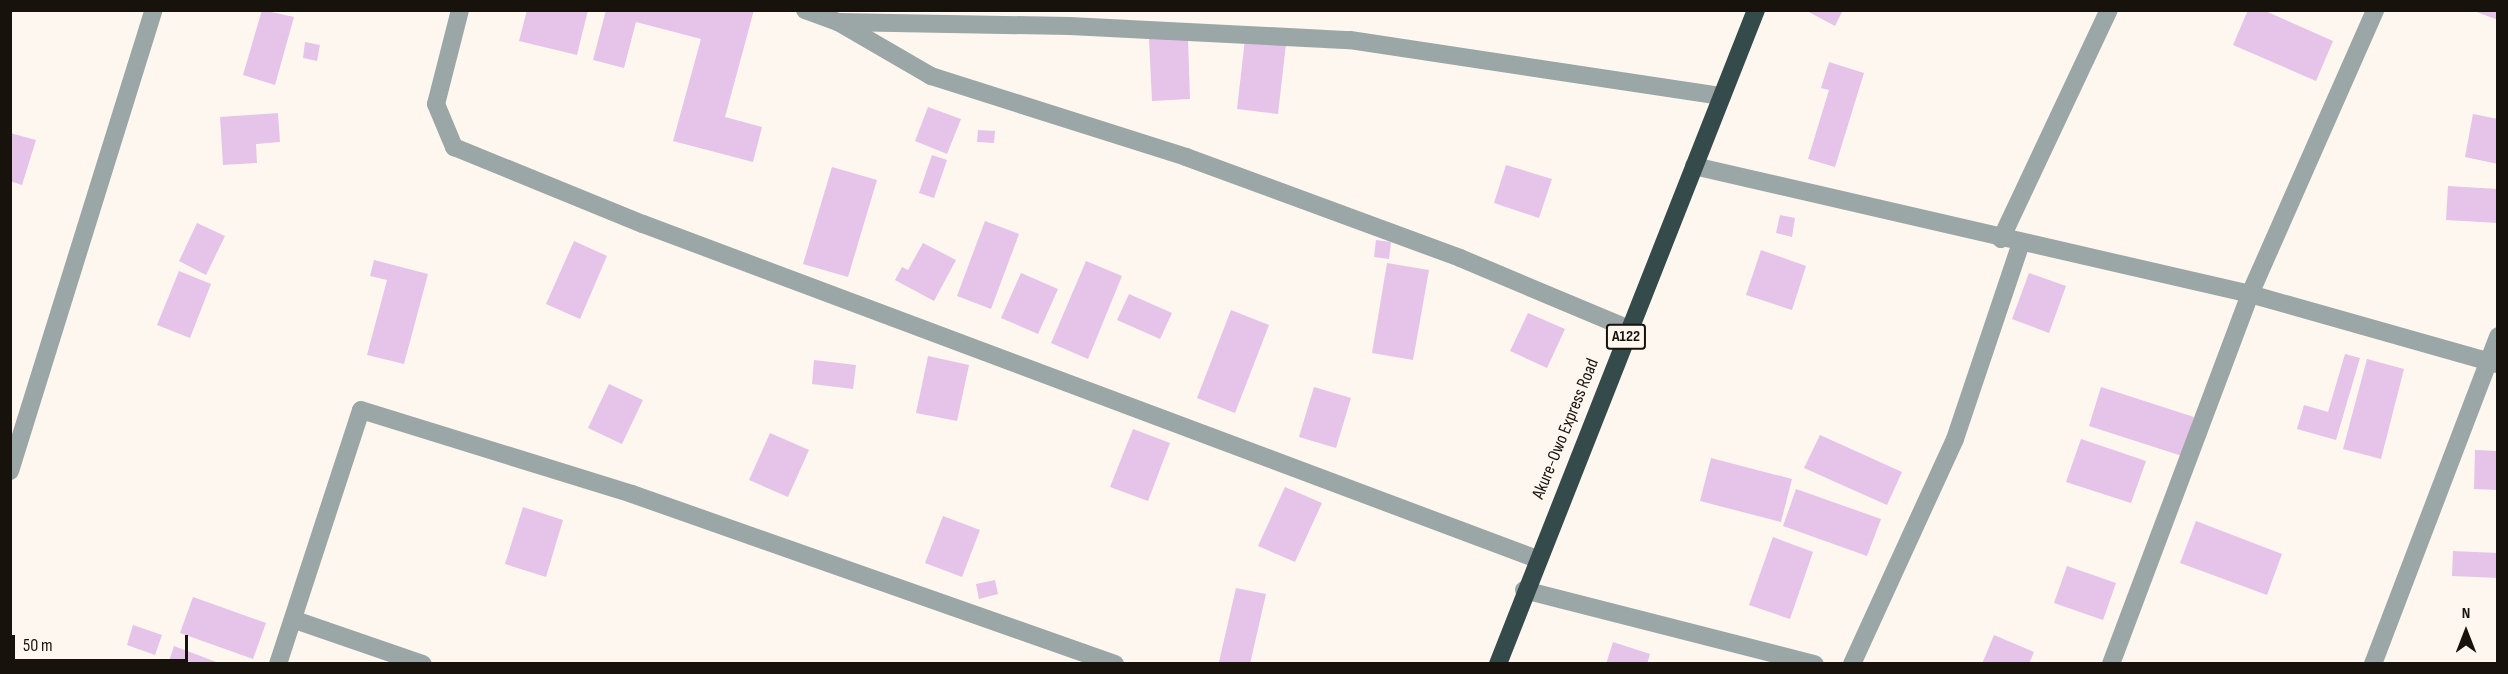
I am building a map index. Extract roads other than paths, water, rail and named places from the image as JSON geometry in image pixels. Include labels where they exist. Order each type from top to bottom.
[{"type":"highway","name":"Akure-Owo Express Road","points":[[1498,663],[1524,590],[1756,10]]},
{"type":"street","points":[[10,471],[154,10]]},
{"type":"street","points":[[460,10],[436,104],[454,147],[642,224],[1537,559]]},
{"type":"street","points":[[806,10],[838,22],[931,76],[1186,157],[1460,258],[1629,329]]},
{"type":"street","points":[[2001,239],[2109,10]]},
{"type":"street","points":[[2111,663],[2250,294],[2375,10]]},
{"type":"street","points":[[838,22],[1070,26],[1350,40],[1722,96]]},
{"type":"street","points":[[1694,166],[2001,239],[2250,294],[2492,363]]},
{"type":"street","points":[[1852,663],[1955,439],[2021,243]]},
{"type":"street","points":[[2373,663],[2492,363],[2498,336]]},
{"type":"street","points":[[278,663],[295,620],[361,410],[632,494],[1115,663]]},
{"type":"street","points":[[1524,590],[1815,663]]},
{"type":"street","points":[[295,620],[423,663]]}]
